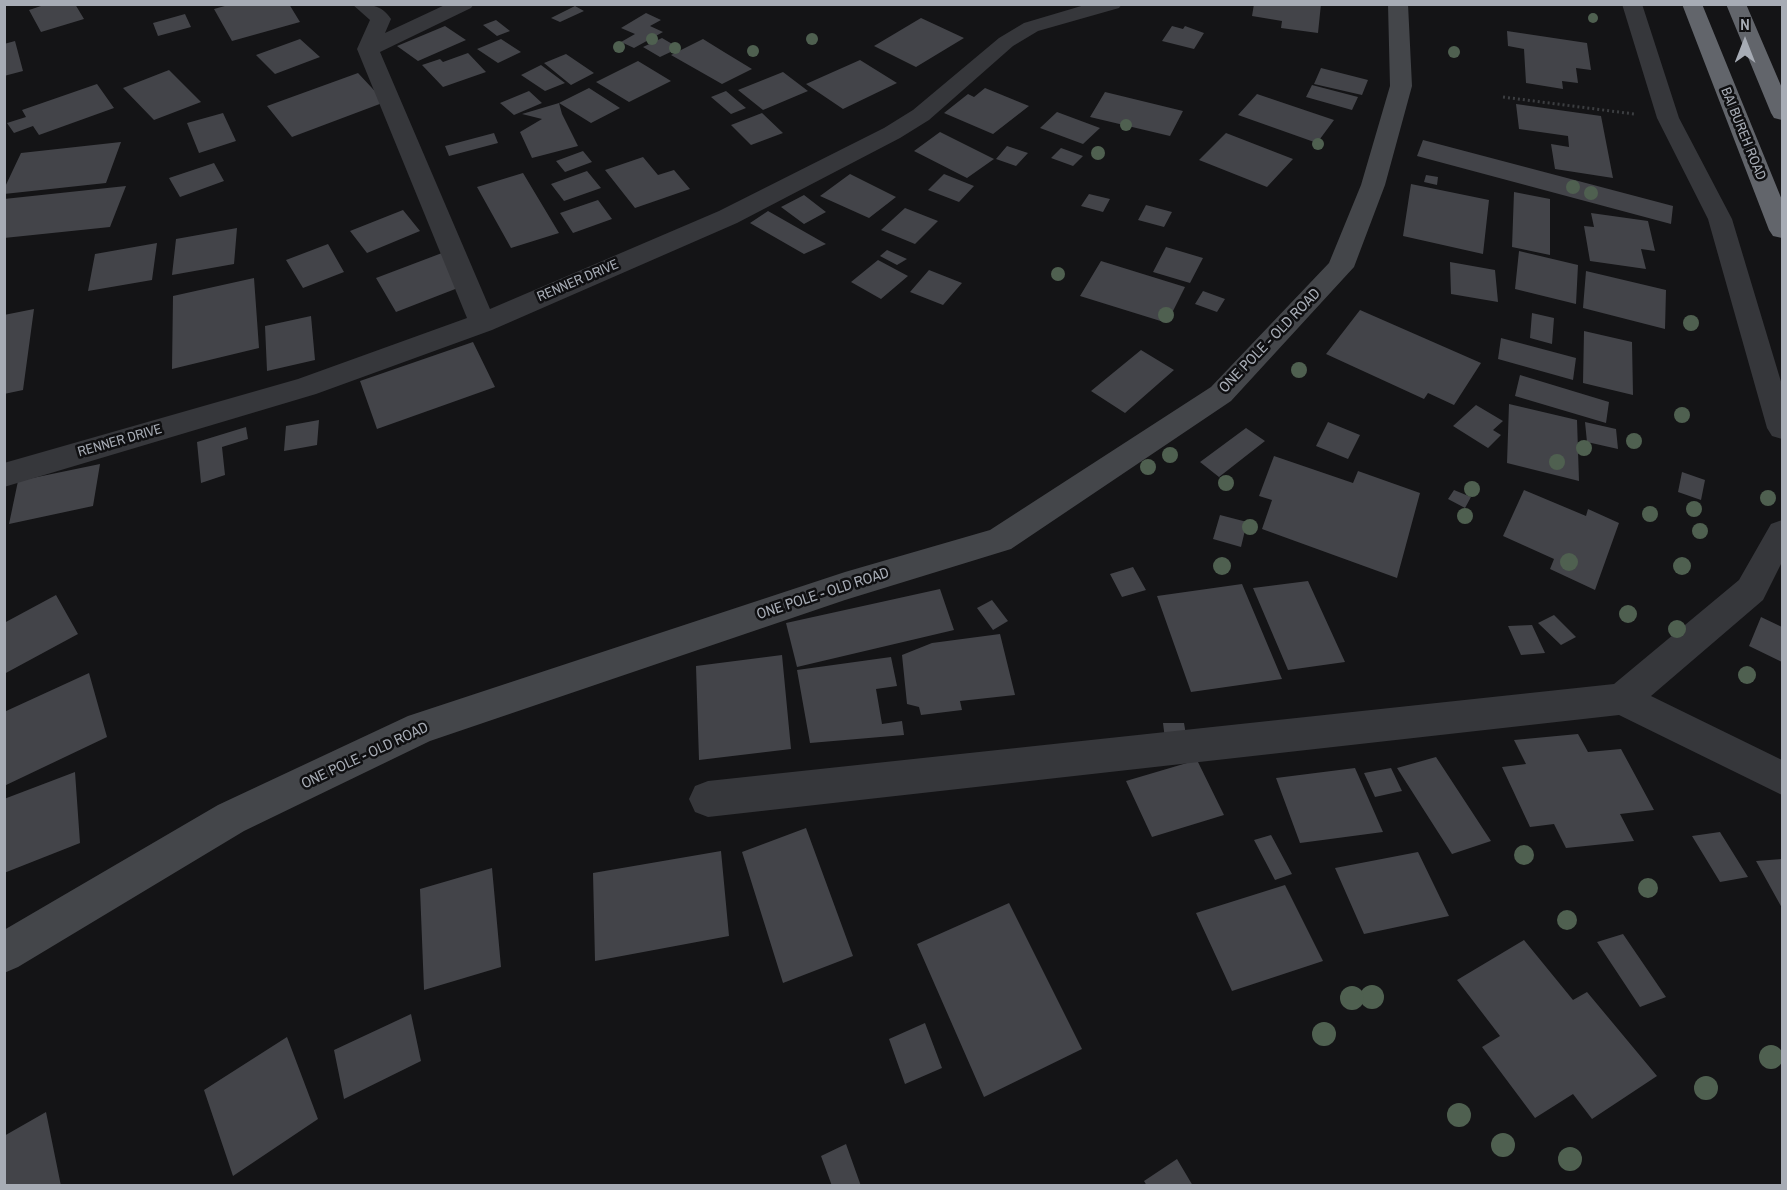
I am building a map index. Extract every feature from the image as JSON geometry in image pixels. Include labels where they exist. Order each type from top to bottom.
[{"type":"highway","name":"BAI BUREH ROAD","points":[[1692,4],[1782,230]]},
{"type":"highway","points":[[1736,4],[1782,113]]},
{"type":"street","points":[[362,4],[381,20],[368,50],[482,323]]},
{"type":"street","points":[[368,50],[465,4]]},
{"type":"street","name":"RENNER DRIVE","points":[[4,475],[306,387],[482,323],[728,217],[892,133],[921,115],[1006,42],[1031,27],[1112,4]]},
{"type":"street","name":"ONE POLE - OLD ROAD","points":[[4,953],[231,818],[421,728],[845,586],[1000,540],[1221,394],[1341,267],[1373,185],[1401,86],[1398,4]]},
{"type":"street","points":[[1632,4],[1668,118],[1720,219],[1782,428]]},
{"type":"street","points":[[1622,699],[1751,590],[1782,533]]},
{"type":"street","points":[[708,799],[1622,699],[1782,778]]},
{"type":"path","points":[[1503,97],[1668,118]]},
{"type":"building","points":[[47,4],[75,4],[84,19],[41,32],[29,10]]},
{"type":"building","points":[[232,4],[289,4],[300,22],[232,41],[214,9]]},
{"type":"building","points":[[1254,4],[1321,4],[1318,33],[1281,28],[1282,21],[1252,16]]},
{"type":"building","points":[[575,6],[584,11],[560,22],[551,18]]},
{"type":"building","points":[[646,13],[661,20],[650,26],[663,32],[634,48],[621,42],[635,34],[621,28]]},
{"type":"building","points":[[185,14],[191,27],[158,36],[153,23]]},
{"type":"building","points":[[921,18],[964,38],[916,67],[874,46]]},
{"type":"building","points":[[496,20],[510,31],[497,36],[483,25]]},
{"type":"building","points":[[445,26],[466,40],[418,61],[397,46]]},
{"type":"building","points":[[1172,26],[1183,29],[1185,26],[1204,33],[1194,49],[1162,41]]},
{"type":"building","points":[[1507,31],[1587,43],[1591,70],[1576,68],[1578,83],[1562,81],[1563,89],[1526,83],[1524,49],[1508,46]]},
{"type":"building","points":[[662,38],[679,48],[660,57],[643,47]]},
{"type":"building","points":[[300,39],[320,57],[275,74],[256,55]]},
{"type":"building","points":[[501,39],[521,52],[498,63],[477,49]]},
{"type":"building","points":[[703,39],[752,69],[722,84],[671,55]]},
{"type":"building","points":[[15,41],[23,71],[4,76],[4,44]]},
{"type":"building","points":[[468,53],[486,72],[443,87],[422,65],[440,59],[443,62]]},
{"type":"building","points":[[566,54],[594,73],[571,85],[544,63]]},
{"type":"building","points":[[860,60],[897,83],[843,109],[806,84]]},
{"type":"building","points":[[638,61],[671,81],[629,102],[596,82]]},
{"type":"building","points":[[541,65],[565,83],[545,91],[521,75]]},
{"type":"building","points":[[1321,68],[1368,80],[1362,95],[1314,84]]},
{"type":"building","points":[[169,70],[201,102],[154,120],[123,88]]},
{"type":"building","points":[[783,72],[808,91],[763,110],[738,90]]},
{"type":"building","points":[[358,73],[385,102],[292,137],[267,106]]},
{"type":"building","points":[[97,84],[114,108],[39,135],[33,126],[14,133],[7,123],[26,117],[22,110]]},
{"type":"building","points":[[1312,85],[1358,97],[1352,110],[1306,97]]},
{"type":"building","points":[[589,88],[620,108],[591,123],[559,103]]},
{"type":"building","points":[[985,88],[1029,106],[993,134],[944,113],[968,94],[974,97]]},
{"type":"building","points":[[529,91],[542,103],[514,115],[500,103]]},
{"type":"building","points":[[726,91],[746,108],[731,114],[711,97]]},
{"type":"building","points":[[1105,92],[1183,111],[1170,136],[1090,117]]},
{"type":"building","points":[[1257,94],[1334,120],[1317,143],[1238,115]]},
{"type":"building","points":[[559,103],[578,146],[532,158],[520,132],[542,119],[522,114]]},
{"type":"building","points":[[1516,104],[1601,116],[1613,178],[1555,169],[1551,144],[1569,147],[1568,136],[1519,129]]},
{"type":"building","points":[[1057,112],[1100,128],[1083,144],[1040,128]]},
{"type":"building","points":[[223,113],[236,141],[199,153],[187,123]]},
{"type":"building","points":[[762,113],[783,133],[751,145],[731,125]]},
{"type":"building","points":[[940,132],[994,159],[967,178],[914,151]]},
{"type":"building","points":[[494,133],[498,143],[449,156],[445,146]]},
{"type":"building","points":[[1226,133],[1293,159],[1267,187],[1199,160]]},
{"type":"building","points":[[1423,140],[1673,206],[1671,224],[1417,156]]},
{"type":"building","points":[[121,142],[106,183],[4,194],[4,189],[21,153]]},
{"type":"building","points":[[1007,146],[1028,153],[1016,166],[996,159]]},
{"type":"building","points":[[1061,148],[1083,156],[1073,166],[1051,158]]},
{"type":"building","points":[[583,151],[592,162],[565,172],[556,161]]},
{"type":"building","points":[[643,157],[658,175],[674,170],[690,189],[635,208],[605,170]]},
{"type":"building","points":[[214,163],[224,181],[180,197],[169,178]]},
{"type":"building","points":[[587,171],[601,188],[564,201],[551,184]]},
{"type":"building","points":[[523,173],[559,233],[511,248],[477,187]]},
{"type":"building","points":[[850,174],[896,197],[869,218],[820,196]]},
{"type":"building","points":[[944,174],[974,186],[959,202],[928,190]]},
{"type":"building","points":[[1426,175],[1438,177],[1437,185],[1424,182]]},
{"type":"building","points":[[1411,184],[1489,200],[1483,254],[1403,236]]},
{"type":"building","points":[[126,186],[110,227],[4,238],[4,199]]},
{"type":"building","points":[[1514,192],[1550,199],[1550,255],[1512,247]]},
{"type":"building","points":[[1089,194],[1110,199],[1103,212],[1081,206]]},
{"type":"building","points":[[804,195],[826,212],[804,224],[781,207]]},
{"type":"building","points":[[598,200],[612,219],[573,233],[560,213]]},
{"type":"building","points":[[1146,205],[1172,212],[1164,227],[1138,220]]},
{"type":"building","points":[[905,208],[938,221],[915,244],[881,230]]},
{"type":"building","points":[[403,210],[420,231],[367,253],[350,231]]},
{"type":"building","points":[[768,211],[826,244],[804,254],[750,223]]},
{"type":"building","points":[[1591,213],[1648,221],[1655,251],[1641,249],[1646,269],[1590,261],[1584,226],[1594,227]]},
{"type":"building","points":[[237,228],[234,264],[172,275],[176,239]]},
{"type":"building","points":[[157,243],[152,280],[88,291],[95,254]]},
{"type":"building","points":[[328,244],[344,272],[303,288],[286,260]]},
{"type":"building","points":[[1166,247],[1203,258],[1190,283],[1153,272]]},
{"type":"building","points":[[887,250],[907,259],[897,265],[880,256]]},
{"type":"building","points":[[1519,251],[1578,265],[1576,304],[1515,289]]},
{"type":"building","points":[[442,253],[463,286],[396,312],[376,278]]},
{"type":"building","points":[[878,260],[908,276],[881,299],[851,282]]},
{"type":"building","points":[[1101,261],[1185,287],[1167,323],[1080,296]]},
{"type":"building","points":[[1450,262],[1495,270],[1498,302],[1451,294]]},
{"type":"building","points":[[929,270],[962,283],[943,305],[910,292]]},
{"type":"building","points":[[1586,271],[1666,290],[1665,329],[1583,308]]},
{"type":"building","points":[[254,278],[259,348],[172,369],[173,296]]},
{"type":"building","points":[[1203,291],[1225,299],[1217,312],[1195,304]]},
{"type":"building","points":[[34,309],[23,390],[4,394],[4,315]]},
{"type":"building","points":[[1360,310],[1481,363],[1454,405],[1428,393],[1424,399],[1326,354]]},
{"type":"building","points":[[1532,313],[1554,318],[1552,344],[1530,338]]},
{"type":"building","points":[[311,316],[315,360],[267,371],[265,326]]},
{"type":"building","points":[[1584,331],[1632,342],[1633,395],[1583,383]]},
{"type":"building","points":[[1501,338],[1576,358],[1573,380],[1498,359]]},
{"type":"building","points":[[473,342],[495,387],[377,429],[360,381]]},
{"type":"building","points":[[1141,350],[1174,370],[1125,413],[1091,391]]},
{"type":"building","points":[[1520,375],[1609,402],[1606,423],[1515,396]]},
{"type":"building","points":[[1509,404],[1577,420],[1579,481],[1507,463]]},
{"type":"building","points":[[1476,405],[1503,421],[1493,430],[1501,435],[1488,448],[1453,426]]},
{"type":"building","points":[[319,420],[317,445],[284,451],[286,426]]},
{"type":"building","points":[[1328,422],[1360,435],[1348,459],[1316,446]]},
{"type":"building","points":[[1585,422],[1616,429],[1618,449],[1587,442]]},
{"type":"building","points":[[246,427],[248,439],[222,447],[225,475],[201,483],[197,442]]},
{"type":"building","points":[[1246,428],[1265,441],[1219,477],[1200,462]]},
{"type":"building","points":[[1274,456],[1353,483],[1358,471],[1420,493],[1397,578],[1262,529],[1272,500],[1259,496]]},
{"type":"building","points":[[100,464],[93,506],[9,524],[18,481]]},
{"type":"building","points":[[1682,472],[1705,480],[1701,500],[1678,492]]},
{"type":"building","points":[[1454,490],[1471,497],[1465,508],[1448,499]]},
{"type":"building","points":[[1524,490],[1586,516],[1588,509],[1619,523],[1595,590],[1550,569],[1554,559],[1503,536]]},
{"type":"building","points":[[1220,515],[1247,522],[1241,547],[1213,539]]},
{"type":"building","points":[[1133,567],[1146,590],[1122,597],[1110,574]]},
{"type":"building","points":[[1308,581],[1345,662],[1288,670],[1253,588]]},
{"type":"building","points":[[1242,584],[1282,679],[1191,692],[1157,596]]},
{"type":"building","points":[[940,589],[954,630],[797,667],[786,623]]},
{"type":"building","points":[[56,595],[78,634],[4,674],[4,623]]},
{"type":"building","points":[[992,600],[1008,621],[993,630],[977,608]]},
{"type":"building","points":[[1554,615],[1576,637],[1561,645],[1538,623]]},
{"type":"building","points":[[1761,617],[1782,627],[1782,662],[1749,646]]},
{"type":"building","points":[[1532,625],[1545,653],[1521,655],[1508,626]]},
{"type":"building","points":[[1000,634],[1015,695],[960,701],[962,710],[921,715],[919,707],[907,704],[902,655],[932,643]]},
{"type":"building","points":[[782,655],[791,749],[699,760],[696,666]]},
{"type":"building","points":[[891,657],[897,686],[876,689],[882,724],[902,721],[904,735],[810,743],[797,670]]},
{"type":"building","points":[[89,673],[107,737],[4,786],[4,712]]},
{"type":"building","points":[[1163,723],[1184,723],[1188,747],[1166,747]]},
{"type":"building","points":[[1578,734],[1588,752],[1621,749],[1654,810],[1620,814],[1634,841],[1566,848],[1554,824],[1530,827],[1502,767],[1526,764],[1514,740]]},
{"type":"building","points":[[1436,757],[1491,841],[1452,854],[1397,768]]},
{"type":"building","points":[[1197,760],[1224,815],[1152,837],[1126,781]]},
{"type":"building","points":[[1355,768],[1383,832],[1300,843],[1276,778]]},
{"type":"building","points":[[1391,768],[1402,791],[1375,797],[1364,773]]},
{"type":"building","points":[[75,772],[80,843],[4,873],[4,799]]},
{"type":"building","points":[[806,828],[853,956],[783,983],[742,852]]},
{"type":"building","points":[[1720,832],[1748,877],[1720,882],[1692,836]]},
{"type":"building","points":[[1271,835],[1292,874],[1275,880],[1254,840]]},
{"type":"building","points":[[721,851],[729,936],[595,961],[593,873]]},
{"type":"building","points":[[1418,852],[1449,916],[1364,934],[1335,868]]},
{"type":"building","points":[[1782,859],[1782,908],[1756,861]]},
{"type":"building","points":[[492,868],[501,967],[424,990],[420,889]]},
{"type":"building","points":[[1285,885],[1323,961],[1232,991],[1196,913]]},
{"type":"building","points":[[1009,903],[1082,1049],[984,1097],[917,944]]},
{"type":"building","points":[[1623,934],[1666,997],[1640,1007],[1597,942]]},
{"type":"building","points":[[1524,940],[1573,1000],[1587,992],[1657,1076],[1592,1119],[1573,1094],[1535,1118],[1482,1047],[1500,1036],[1457,980]]},
{"type":"building","points":[[411,1014],[421,1061],[344,1099],[334,1050]]},
{"type":"building","points":[[925,1023],[942,1068],[905,1084],[889,1039]]},
{"type":"building","points":[[287,1037],[318,1119],[233,1176],[204,1090]]},
{"type":"building","points":[[46,1112],[61,1186],[4,1186],[4,1136]]},
{"type":"building","points":[[846,1144],[861,1186],[832,1186],[821,1156]]},
{"type":"building","points":[[1177,1159],[1193,1186],[1147,1186],[1144,1181]]}]
